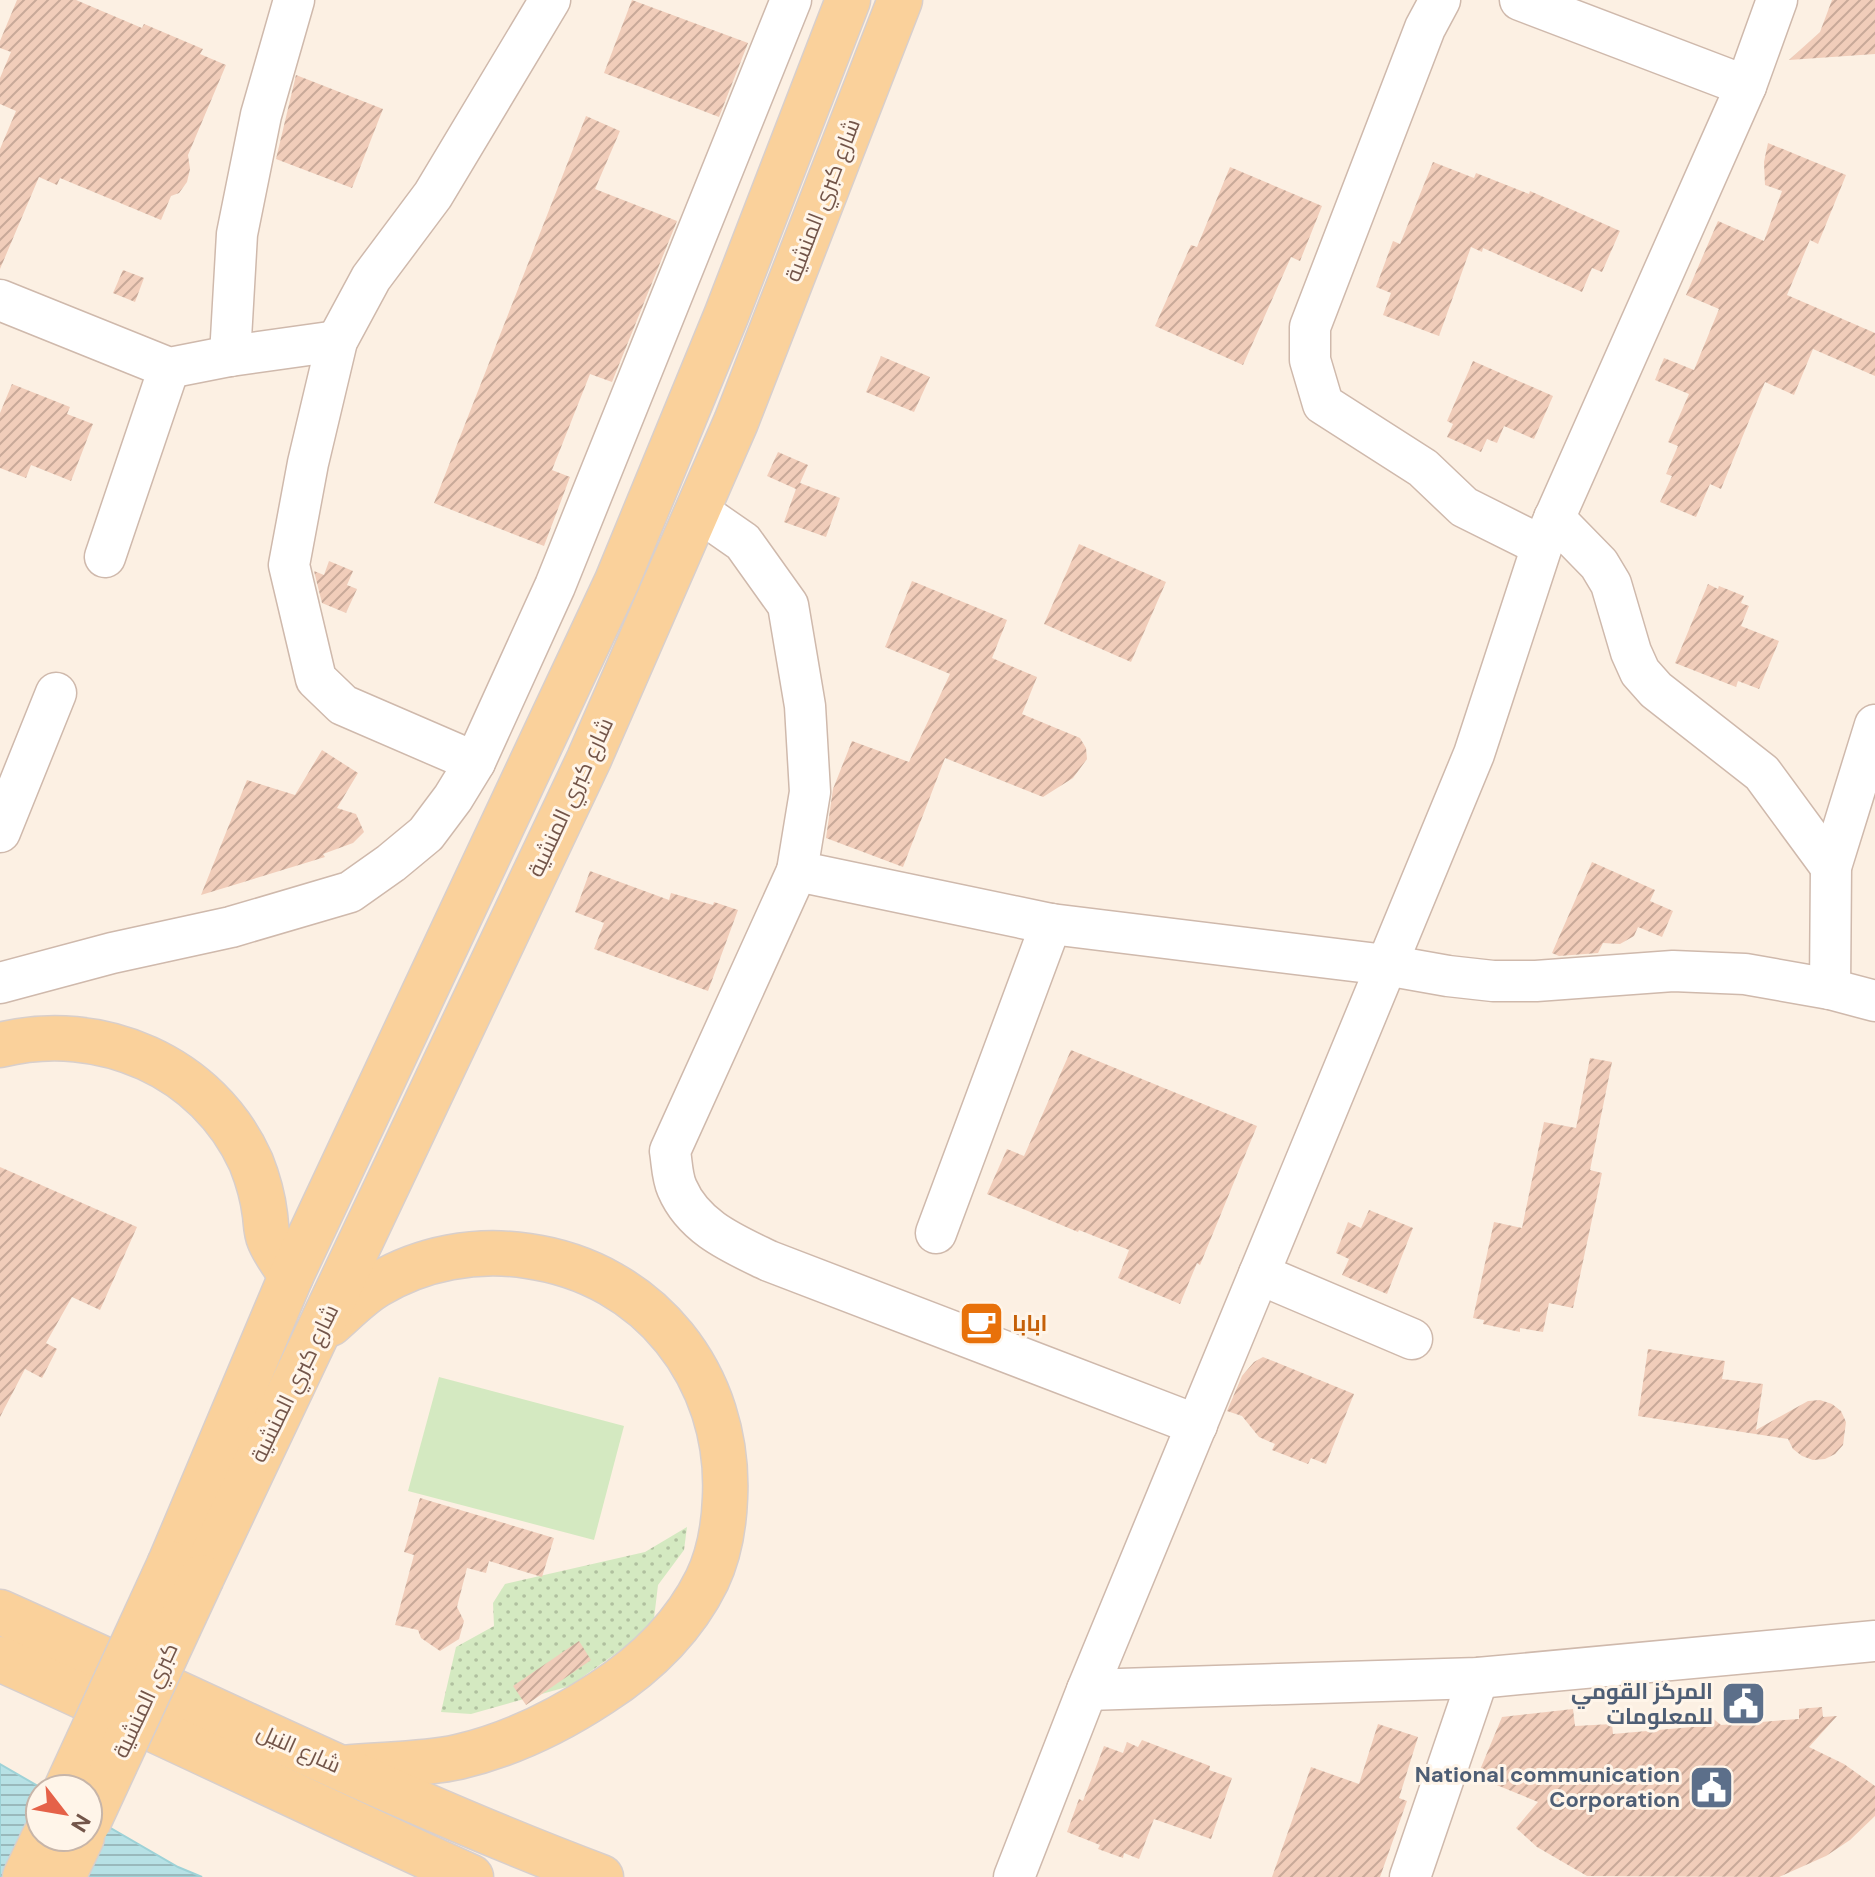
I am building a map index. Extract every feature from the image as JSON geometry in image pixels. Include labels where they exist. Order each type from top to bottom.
[{"type":"main road","name":"شارع كبري المنشية","points":[[186,1570],[291,1276],[617,581],[726,316],[848,0]]},
{"type":"main road","name":"شارع كبري المنشية","points":[[186,1570],[319,1333],[582,773],[736,422],[900,0]]},
{"type":"main road","points":[[0,1045],[23,1039],[83,1039],[132,1050],[173,1070],[210,1100],[233,1130],[251,1163],[265,1211],[268,1237],[291,1276]]},
{"type":"main road","points":[[319,1333],[375,1286],[411,1268],[437,1260],[499,1252],[556,1260],[616,1285],[659,1319],[693,1362],[717,1414],[727,1466],[724,1523],[708,1578],[684,1620],[664,1644],[626,1677],[576,1709],[522,1737],[456,1757],[343,1768]]},
{"type":"main road","name":"كبري المنشية","points":[[75,1773],[186,1570]]},
{"type":"main road","name":"كبري المنشية","points":[[104,1782],[186,1570]]},
{"type":"main road","points":[[0,1596],[42,1630]]},
{"type":"main road","name":"شارع النيل","points":[[0,1612],[343,1768],[601,1877]]},
{"type":"main road","name":"شارع النيل","points":[[0,1659],[471,1877]]},
{"type":"main road","points":[[25,1877],[36,1853]]},
{"type":"main road","points":[[63,1877],[74,1853]]},
{"type":"street","points":[[230,356],[237,234],[261,115],[294,0]]},
{"type":"street","points":[[475,762],[343,705],[316,679],[289,565],[308,463],[337,341],[371,278],[433,195],[550,0]]},
{"type":"street","points":[[0,983],[112,953],[231,927],[350,892],[426,834],[475,762],[555,586],[791,0]]},
{"type":"street","points":[[1440,0],[1425,28],[1310,327],[1310,360],[1323,404],[1423,468],[1464,507],[1548,532],[1599,564],[1611,584],[1640,672],[1656,690],[1762,773],[1831,867]]},
{"type":"street","points":[[1520,0],[1746,86]]},
{"type":"street","points":[[1014,1877],[1087,1690],[1474,754],[1548,532],[1746,86],[1777,0]]},
{"type":"street","points":[[0,300],[169,368],[337,341]]},
{"type":"street","points":[[105,557],[169,368]]},
{"type":"street","points":[[697,510],[743,542],[788,605],[805,706],[810,792],[797,871],[670,1151],[676,1188],[689,1208],[713,1233],[769,1261],[1197,1425]]},
{"type":"street","points":[[0,832],[56,693]]},
{"type":"street","points":[[1830,989],[1831,867],[1875,725]]},
{"type":"street","points":[[797,871],[1051,924],[1493,981],[1673,971],[1745,974],[1830,989],[1875,1001]]},
{"type":"street","points":[[936,1233],[1051,924]]},
{"type":"street","points":[[1259,1274],[1412,1339]]},
{"type":"street","points":[[1087,1690],[1478,1678],[1875,1641]]},
{"type":"street","points":[[1410,1877],[1478,1678]]},
{"type":"green space","points":[[439,1377],[624,1426],[594,1540],[408,1491]]},
{"type":"green space","points":[[687,1527],[684,1550],[658,1585],[653,1627],[570,1686],[471,1714],[441,1712],[456,1647],[494,1626],[493,1603],[505,1584],[645,1552]]},
{"type":"water","points":[[0,1764],[24,1778],[24,1853],[104,1853],[104,1824],[178,1867],[202,1877],[0,1877]]},
{"type":"building","points":[[17,0],[76,0],[203,49],[200,54],[226,65],[188,155],[190,169],[187,182],[179,193],[171,196],[161,220],[60,178],[57,185],[39,177],[0,269],[0,149],[16,111],[0,104],[0,78],[11,52],[0,48],[0,41]]},
{"type":"building","points":[[632,0],[748,43],[719,117],[604,73]]},
{"type":"building","points":[[1832,0],[1875,0],[1875,54],[1789,60],[1820,32]]},
{"type":"building","points":[[296,75],[383,109],[352,188],[276,159]]},
{"type":"building","points":[[586,116],[620,131],[595,189],[677,221],[612,382],[590,374],[552,470],[570,477],[544,546],[434,503]]},
{"type":"building","points":[[1768,143],[1846,175],[1818,244],[1810,240],[1787,295],[1875,333],[1875,376],[1813,349],[1794,395],[1765,382],[1721,489],[1710,484],[1696,517],[1660,502],[1672,476],[1666,474],[1678,446],[1668,442],[1689,394],[1655,380],[1664,358],[1694,370],[1719,309],[1686,295],[1718,221],[1764,241],[1782,191],[1765,185],[1764,162]]},
{"type":"building","points":[[1433,162],[1474,178],[1476,173],[1529,194],[1530,191],[1620,231],[1602,272],[1592,268],[1582,292],[1483,248],[1482,252],[1471,247],[1439,336],[1383,315],[1391,293],[1376,287],[1393,241],[1400,244]]},
{"type":"building","points":[[1230,167],[1322,206],[1300,261],[1291,257],[1243,365],[1155,326],[1191,245],[1197,247]]},
{"type":"building","points":[[123,270],[144,278],[135,302],[113,293]]},
{"type":"building","points":[[881,356],[930,377],[914,412],[866,392]]},
{"type":"building","points":[[1473,361],[1553,396],[1534,439],[1504,426],[1497,443],[1487,439],[1481,452],[1447,437],[1453,424],[1447,421]]},
{"type":"building","points":[[12,384],[70,407],[67,414],[93,424],[71,481],[31,465],[26,478],[0,468],[0,413]]},
{"type":"building","points":[[778,452],[808,465],[800,483],[840,498],[826,537],[784,522],[796,489],[767,476]]},
{"type":"building","points":[[1079,544],[1166,582],[1131,662],[1044,624]]},
{"type":"building","points":[[329,561],[353,571],[347,585],[357,589],[346,613],[322,603],[314,571],[324,575]]},
{"type":"building","points":[[912,581],[1007,620],[992,658],[1037,677],[1022,714],[1080,738],[1086,748],[1087,759],[1073,778],[1043,797],[945,758],[903,867],[826,838],[833,789],[852,741],[909,762],[950,674],[885,647]]},
{"type":"building","points":[[1708,584],[1744,596],[1741,603],[1749,606],[1741,626],[1779,641],[1759,689],[1738,681],[1736,687],[1675,663]]},
{"type":"building","points":[[322,750],[358,773],[337,808],[356,814],[364,832],[353,843],[323,854],[325,857],[201,895],[247,780],[295,795]]},
{"type":"building","points":[[1592,862],[1655,890],[1650,901],[1673,911],[1662,937],[1638,927],[1634,936],[1620,944],[1603,943],[1598,953],[1559,956],[1552,953]]},
{"type":"building","points":[[590,871],[669,900],[671,893],[738,910],[708,991],[594,949],[604,923],[575,912]]},
{"type":"building","points":[[1071,1050],[1257,1126],[1200,1265],[1197,1263],[1180,1304],[1118,1278],[1129,1250],[987,1194],[1007,1149],[1024,1156]]},
{"type":"building","points":[[1590,1058],[1612,1062],[1590,1170],[1602,1173],[1573,1308],[1549,1303],[1543,1332],[1520,1328],[1520,1332],[1483,1324],[1484,1320],[1473,1318],[1494,1222],[1522,1228],[1544,1122],[1576,1128]]},
{"type":"building","points":[[0,1167],[137,1227],[100,1310],[72,1297],[46,1343],[57,1349],[42,1378],[25,1369],[0,1417]]},
{"type":"building","points":[[1369,1210],[1413,1228],[1387,1294],[1342,1275],[1349,1259],[1336,1253],[1348,1222],[1361,1228]]},
{"type":"building","points":[[1648,1349],[1725,1361],[1722,1379],[1763,1384],[1756,1430],[1808,1401],[1820,1400],[1832,1404],[1841,1411],[1846,1422],[1843,1445],[1825,1459],[1813,1460],[1793,1449],[1788,1439],[1638,1416]]},
{"type":"building","points":[[1263,1357],[1354,1394],[1326,1464],[1311,1458],[1308,1464],[1272,1450],[1275,1444],[1259,1437],[1242,1416],[1227,1411],[1242,1376]]},
{"type":"building","points":[[420,1498],[554,1538],[542,1577],[489,1561],[486,1573],[467,1568],[457,1607],[464,1621],[459,1639],[440,1651],[421,1638],[418,1630],[395,1625],[414,1555],[404,1552]]},
{"type":"building","points":[[579,1641],[591,1660],[526,1705],[513,1686]]},
{"type":"building","points":[[1822,1707],[1823,1717],[1837,1716],[1809,1747],[1844,1764],[1875,1786],[1875,1816],[1850,1840],[1826,1856],[1779,1877],[1587,1876],[1537,1847],[1516,1828],[1538,1802],[1477,1777],[1502,1717],[1573,1709],[1575,1726],[1612,1724],[1613,1734],[1692,1727],[1705,1712],[1721,1725],[1799,1719],[1799,1709]]},
{"type":"building","points":[[1378,1724],[1418,1737],[1399,1798],[1407,1801],[1380,1877],[1272,1877],[1311,1767],[1359,1784]]},
{"type":"building","points":[[1142,1740],[1210,1766],[1209,1770],[1232,1778],[1211,1839],[1154,1819],[1139,1859],[1124,1853],[1123,1858],[1098,1849],[1100,1845],[1067,1832],[1079,1799],[1083,1801],[1104,1746],[1123,1753],[1127,1742],[1138,1747]]},
{"type":"place","name":"ابابا","points":[[981,1323]]},
{"type":"place","name":"المركز القومي للمعلومات","points":[[1744,1704]]},
{"type":"place","name":"National communication Corporation","points":[[1711,1787]]}]
